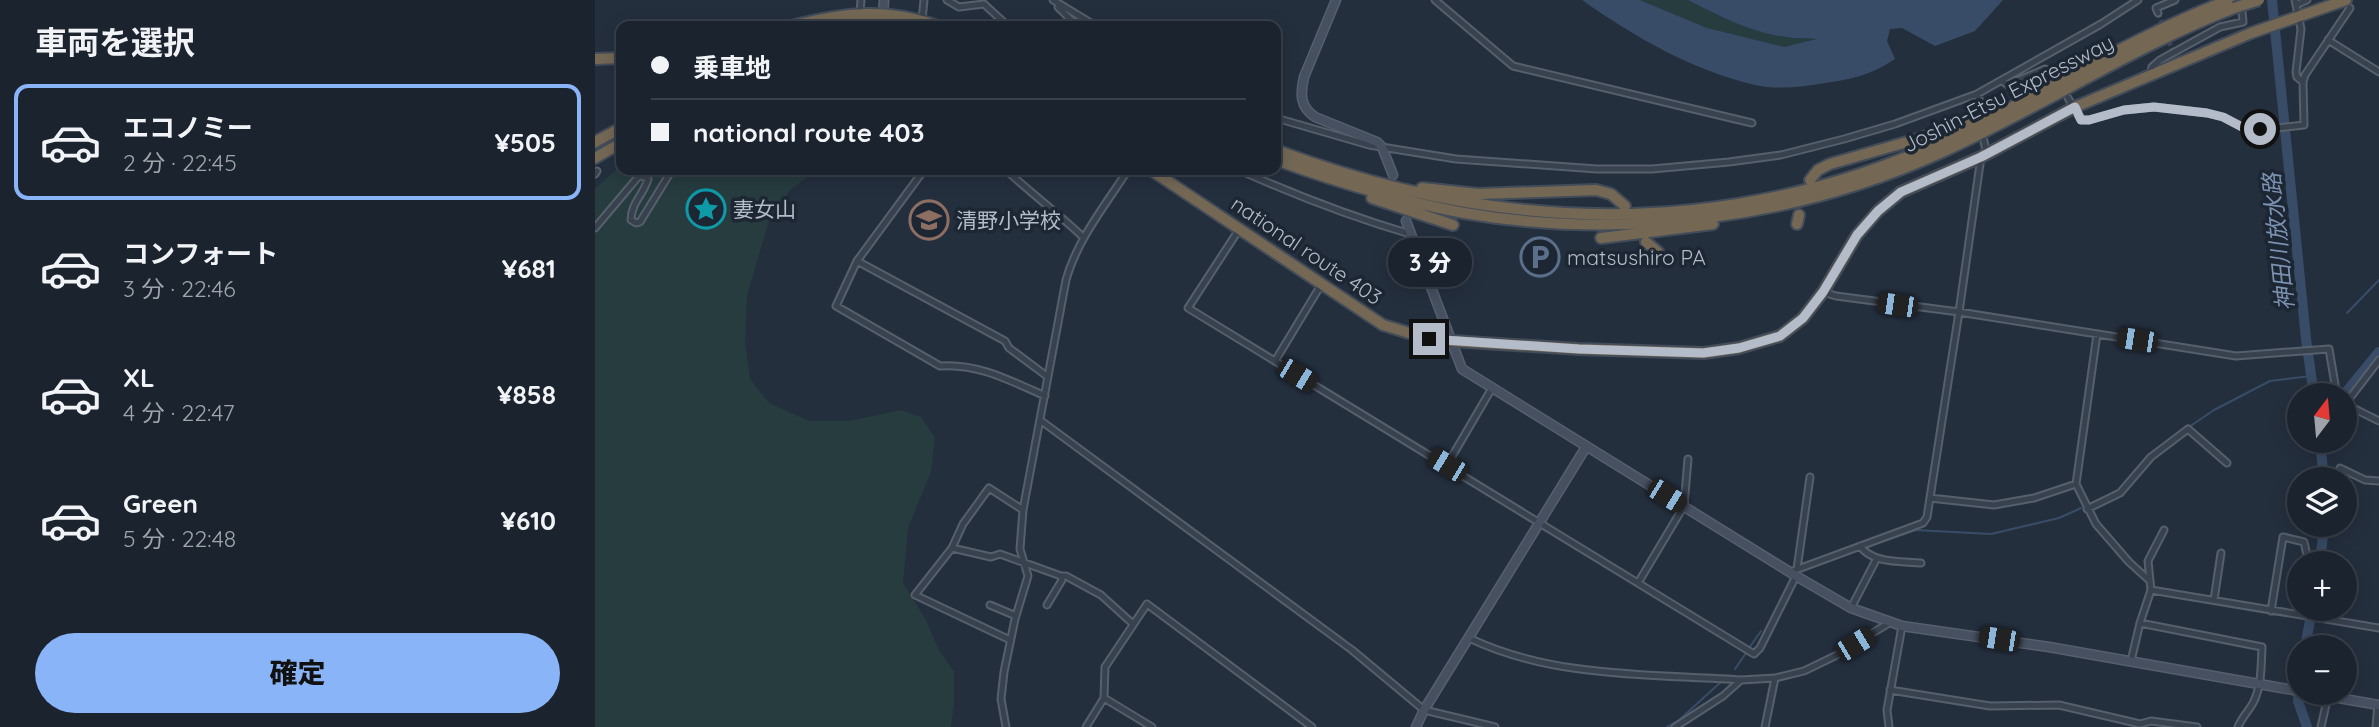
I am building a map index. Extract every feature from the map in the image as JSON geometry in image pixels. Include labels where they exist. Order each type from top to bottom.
[{"type":"highway","name":"Joshin-Etsu Expressway","points":[[1281,152],[1414,193],[1496,208],[1587,214],[1701,209],[1785,194],[1849,177],[1906,157],[1985,121],[2172,23],[2235,3],[2259,0]]},
{"type":"highway","name":"Joshin-Etsu Expressway","points":[[1281,163],[1370,191],[1433,207],[1558,223],[1618,224],[1702,218],[1765,208],[1823,195],[1880,177],[1937,154],[1990,129],[2147,45],[2235,3]]},
{"type":"highway","name":"national route 403","points":[[1159,175],[1383,325],[1422,337],[1579,349],[1703,353],[1739,348],[1780,336],[1803,318],[1823,292],[1857,235],[1878,211],[1901,192],[1981,157],[2072,102],[2150,75],[2251,33],[2295,10],[2341,3]]},
{"type":"highway","points":[[814,21],[860,12],[922,20]]},
{"type":"highway","points":[[1810,180],[1818,170],[1830,164],[1953,126],[2004,105],[2111,53]]},
{"type":"highway","points":[[595,59],[616,58]]},
{"type":"highway","points":[[595,142],[616,131]]},
{"type":"highway","points":[[595,158],[616,146]]},
{"type":"highway","points":[[1281,163],[1357,193],[1453,225]]},
{"type":"highway","points":[[1314,163],[1402,184],[1454,192],[1500,194],[1596,190],[1616,197],[1625,206]]},
{"type":"highway","points":[[1601,238],[1714,223],[1823,195]]},
{"type":"highway","points":[[1646,242],[1658,252]]},
{"type":"street","points":[[860,12],[861,0]]},
{"type":"street","points":[[883,14],[884,0]]},
{"type":"street","points":[[922,20],[924,0]]},
{"type":"street","points":[[947,0],[959,7],[984,4],[1003,21]]},
{"type":"street","points":[[1052,0],[1072,21]]},
{"type":"street","points":[[1052,0],[1088,21]]},
{"type":"street","points":[[1336,0],[1304,77],[1303,104],[1306,111],[1315,117],[1377,142],[1382,147],[1393,175]]},
{"type":"street","points":[[1434,0],[1513,66],[1752,123]]},
{"type":"street","points":[[1281,120],[1351,141],[1382,147],[1456,159],[1566,168],[1652,169],[1781,155],[1844,139],[1977,94],[2138,0]]},
{"type":"street","points":[[2158,13],[2156,8],[2175,0]]},
{"type":"street","points":[[2303,82],[2295,72],[2301,29],[2295,10],[2307,0]]},
{"type":"street","points":[[2150,75],[2152,67],[2173,51],[2220,27],[2243,22],[2235,3]]},
{"type":"street","points":[[2072,102],[2081,120],[2124,110],[2154,107],[2207,113],[2223,117],[2244,128],[2268,129],[2304,125],[2305,75],[2328,40],[2341,3]]},
{"type":"street","points":[[842,15],[843,21]]},
{"type":"street","points":[[2328,40],[2379,72]]},
{"type":"street","points":[[2002,81],[2008,85],[2045,69],[2053,72]]},
{"type":"street","points":[[1977,94],[1983,109]]},
{"type":"street","points":[[1794,572],[1923,523],[1928,512],[1981,157],[1986,150],[1984,141]]},
{"type":"street","points":[[595,228],[638,177],[643,176],[648,179],[646,186],[631,213],[631,220],[640,222],[669,175]]},
{"type":"street","points":[[920,175],[857,261],[836,306],[940,366],[957,364],[975,368],[1004,377],[1045,396]]},
{"type":"street","points":[[1011,175],[1084,238]]},
{"type":"street","points":[[1006,727],[1000,699],[1010,640],[1028,576],[1020,549],[1023,510],[1066,279],[1070,264],[1084,238],[1125,175]]},
{"type":"street","points":[[1250,175],[1290,193],[1410,234]]},
{"type":"street","points":[[1406,221],[1462,369],[1851,608],[1902,626],[2131,661],[2287,689]]},
{"type":"street","points":[[1240,228],[1188,308],[1753,654],[1760,648],[1794,572],[1810,477]]},
{"type":"street","points":[[857,261],[1005,341],[1009,348],[1048,377]]},
{"type":"street","points":[[1275,361],[1321,285]]},
{"type":"street","points":[[1823,292],[2236,356],[2329,349],[2335,383]]},
{"type":"street","points":[[2097,334],[2075,484],[2096,524],[2129,562],[2150,581]]},
{"type":"street","points":[[2357,388],[2379,360]]},
{"type":"street","points":[[1447,465],[1492,388]]},
{"type":"street","points":[[2357,409],[2379,421]]},
{"type":"street","points":[[1040,420],[1352,650],[1424,710],[1495,727]]},
{"type":"street","points":[[2087,509],[2120,493],[2151,457],[2188,429],[2227,463]]},
{"type":"street","points":[[1416,727],[1586,447]]},
{"type":"street","points":[[1638,583],[1684,506],[1688,459]]},
{"type":"street","points":[[2357,476],[2373,482],[2379,481]]},
{"type":"street","points":[[1930,498],[1994,505],[2034,498],[2075,484]]},
{"type":"street","points":[[1010,640],[915,595],[952,548],[963,524],[989,488],[1023,510]]},
{"type":"street","points":[[2131,661],[2151,590],[2148,561],[2164,530]]},
{"type":"street","points":[[2271,611],[2283,537],[2304,542],[2306,551]]},
{"type":"street","points":[[1860,546],[1865,553],[1877,558],[1921,563]]},
{"type":"street","points":[[952,548],[991,557],[1000,554],[1066,576],[1101,595],[1133,624]]},
{"type":"street","points":[[2214,600],[2221,553]]},
{"type":"street","points":[[1851,608],[1877,558]]},
{"type":"street","points":[[1047,605],[1062,580],[1061,576]]},
{"type":"street","points":[[2151,590],[2379,628]]},
{"type":"street","points":[[1086,727],[1104,698],[1104,667],[1147,604],[1311,727]]},
{"type":"street","points":[[991,605],[1016,615]]},
{"type":"street","points":[[1469,638],[1486,646],[1544,663],[1599,670],[1741,680],[1775,678],[1804,671],[1835,656],[1889,623]]},
{"type":"street","points":[[2140,623],[2262,647],[2260,684],[2255,699],[2241,718],[2238,727]]},
{"type":"street","points":[[1889,727],[1887,710],[1902,626]]},
{"type":"street","points":[[1765,727],[1775,678]]},
{"type":"street","points":[[1675,727],[1723,696],[1741,680]]},
{"type":"street","points":[[1890,690],[1990,706],[2059,705],[2140,725],[2151,721],[2197,727]]},
{"type":"street","points":[[1104,698],[1152,727]]},
{"type":"street","points":[[2357,701],[2379,705],[2376,727]]},
{"type":"street","points":[[2321,727],[2326,705]]},
{"type":"green space","points":[[1640,0],[1688,0],[1723,18],[1788,38],[1821,39],[1784,47],[1759,43],[1707,28]]},
{"type":"green space","points":[[616,170],[616,175],[810,175],[790,190],[768,224],[747,296],[745,343],[750,379],[769,403],[809,421],[849,421],[901,410],[921,417],[935,438],[931,472],[908,528],[903,583],[954,672],[951,727],[595,727],[595,189]]},
{"type":"water","points":[[1582,0],[1640,0],[1707,28],[1784,47],[1817,39],[1772,35],[1723,17],[1688,0],[2003,0],[1975,31],[1935,46],[1902,28],[1890,29],[1887,41],[1895,59],[1870,73],[1844,80],[1781,88],[1755,85],[1708,71],[1664,51]]},
{"type":"waterway","name":"神田川放水路","points":[[2272,0],[2312,383]]},
{"type":"waterway","points":[[2347,313],[2379,280]]},
{"type":"waterway","name":"神田川放水路","points":[[2306,339],[2309,336]]},
{"type":"waterway","points":[[2354,383],[2379,352]]},
{"type":"waterway","points":[[2189,427],[2214,410],[2270,381],[2311,376]]},
{"type":"waterway","points":[[2090,504],[2120,489],[2149,454],[2169,440]]},
{"type":"waterway","points":[[2321,453],[2323,467]]},
{"type":"waterway","points":[[1866,547],[1916,530],[1991,534],[2059,518],[2081,508]]},
{"type":"waterway","points":[[2321,551],[2323,537]]},
{"type":"waterway","points":[[2307,635],[2310,621]]},
{"type":"waterway","points":[[1749,648],[1761,631]]},
{"type":"waterway","points":[[1735,669],[1746,653]]},
{"type":"waterway","points":[[1667,727],[1678,721],[1722,681]]},
{"type":"waterway","points":[[2299,705],[2307,727]]},
{"type":"tunnel","points":[[2158,13],[2172,49]]},
{"type":"place","name":"妻女山","points":[[706,209]]},
{"type":"place","name":"清野小学校","points":[[929,220]]},
{"type":"place","name":"matsushiro PA","points":[[1540,257]]},
{"type":"route","points":[[1429,339],[1579,349],[1703,353],[1739,348],[1780,336],[1803,318],[1823,292],[1857,235],[1878,211],[1901,192],[1981,157],[2075,107],[2081,120],[2124,110],[2154,107],[2207,113],[2223,117],[2244,128],[2260,129]]}]
